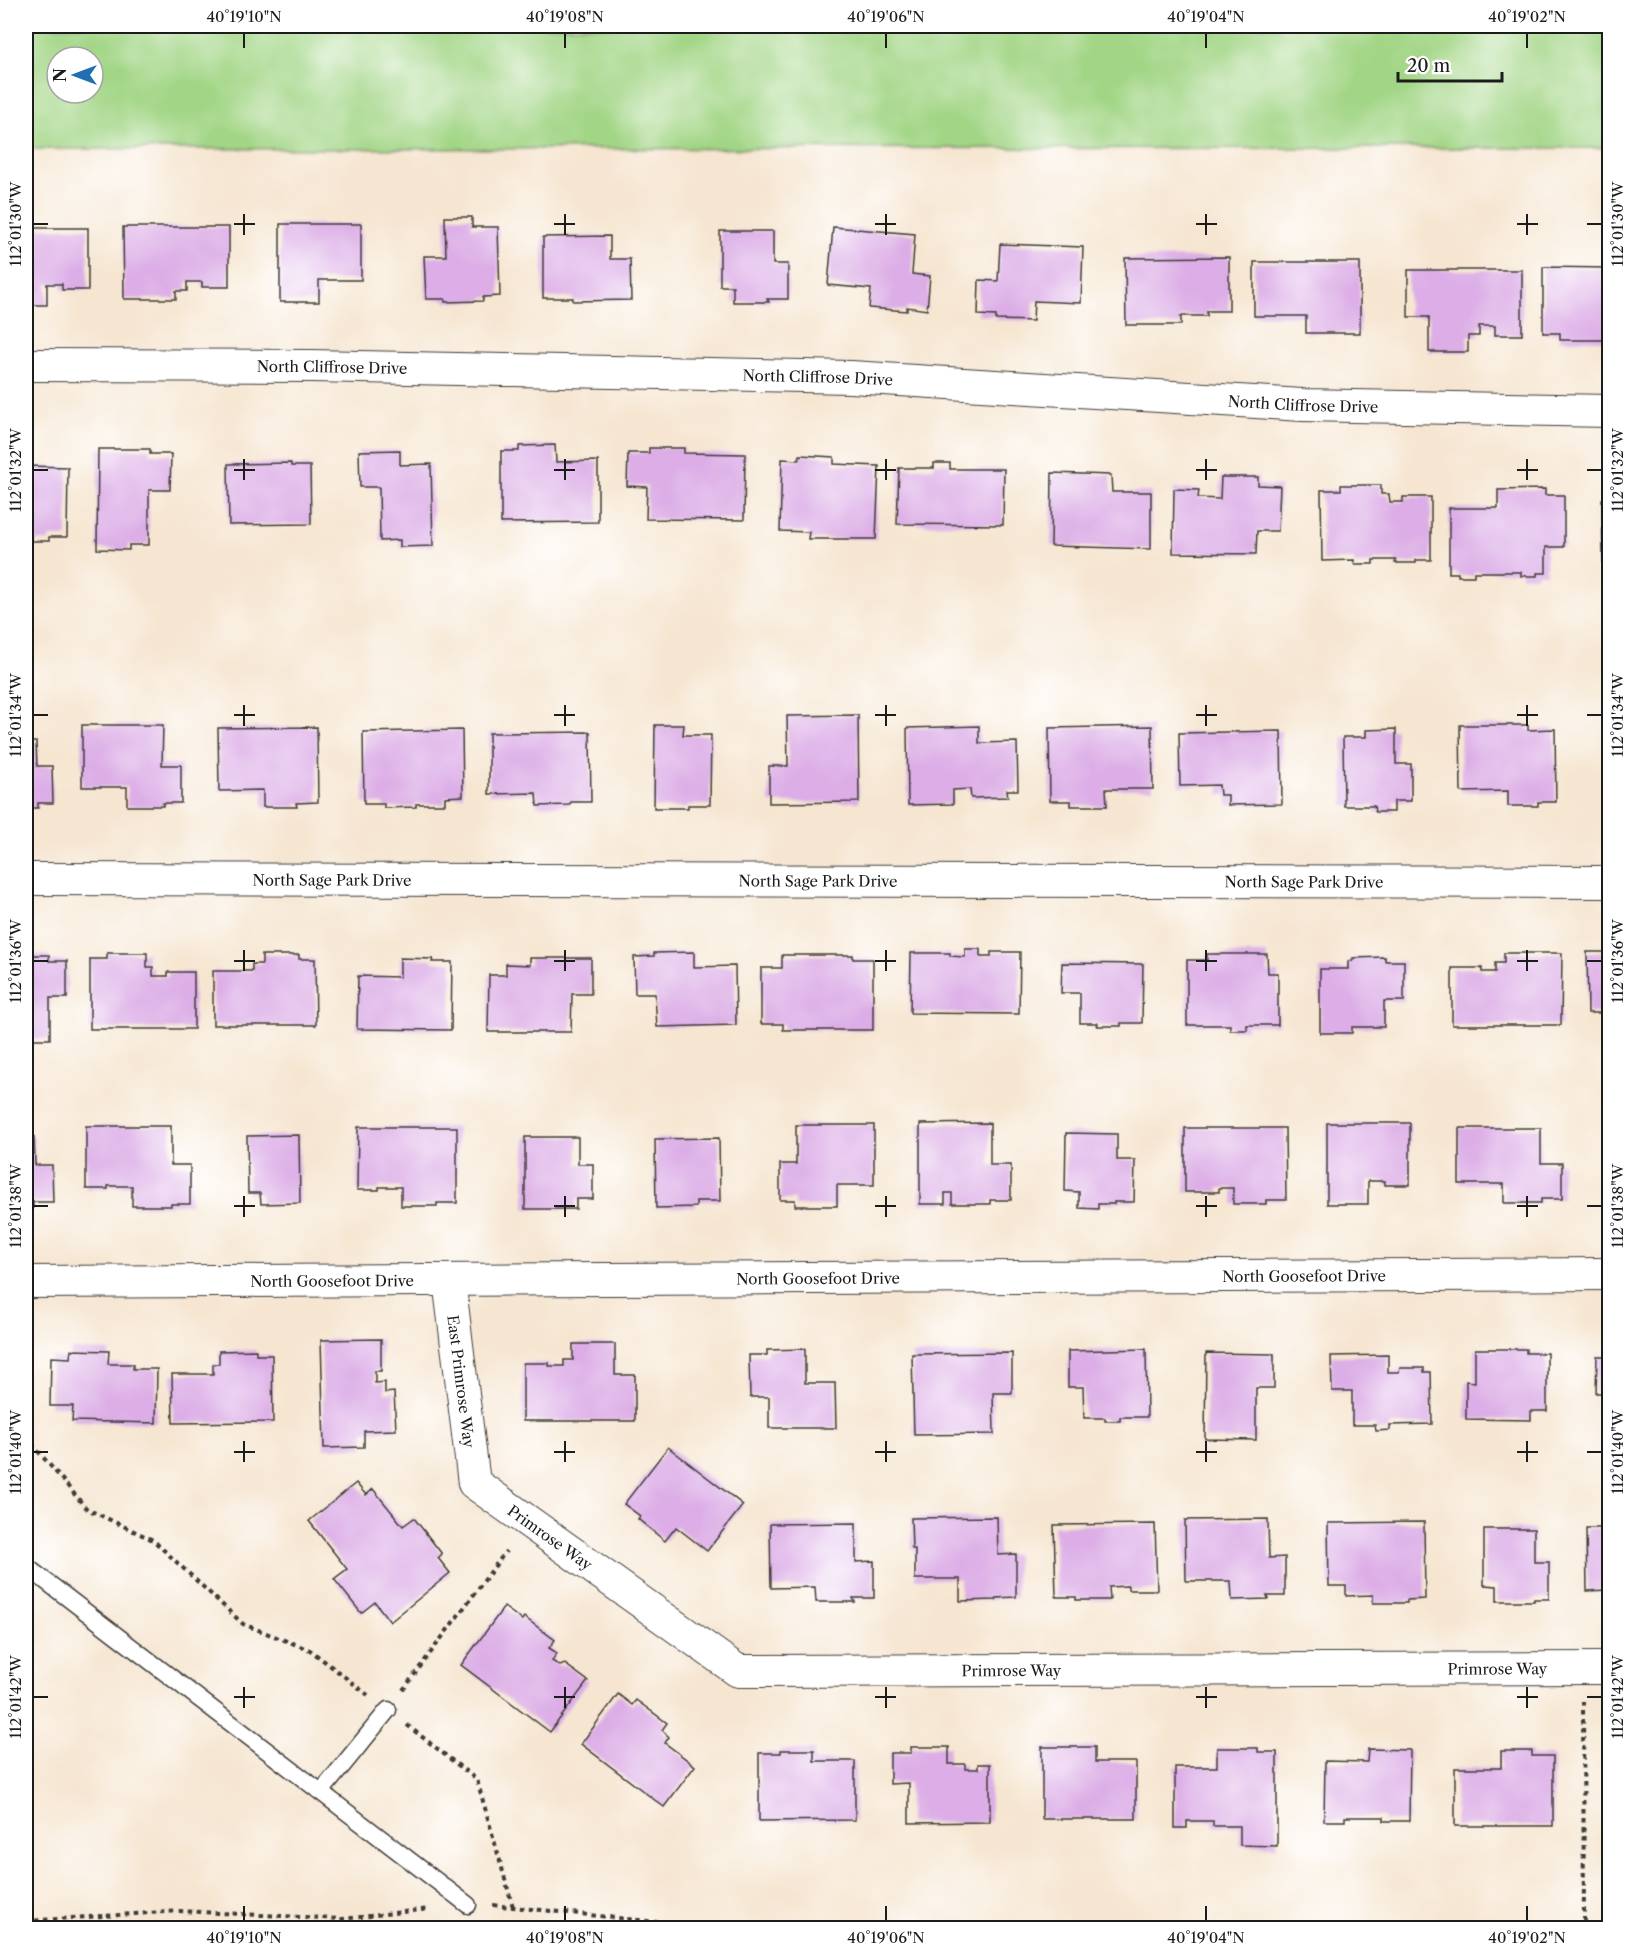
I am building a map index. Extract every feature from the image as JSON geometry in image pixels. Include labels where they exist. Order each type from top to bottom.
[{"type":"street","name":"North Cliffrose Drive","points":[[26,365],[324,366],[851,377],[1302,405],[1610,411]]},
{"type":"street","name":"North Sage Park Drive","points":[[26,879],[1610,882]]},
{"type":"street","name":"North Goosefoot Drive","points":[[26,1282],[1610,1274]]},
{"type":"street","name":"East Primrose Way","points":[[449,1280],[474,1483]]},
{"type":"street","name":"Primrose Way","points":[[474,1483],[738,1671],[1596,1668]]},
{"type":"lane","points":[[26,1566],[468,1905]]},
{"type":"lane","points":[[321,1792],[388,1710]]},
{"type":"path","points":[[26,1437],[87,1509],[153,1540],[243,1624],[310,1650],[477,1780],[513,1907]]},
{"type":"path","points":[[388,1710],[507,1551]]},
{"type":"path","points":[[1584,1929],[1596,1668]]},
{"type":"path","points":[[26,1922],[180,1911],[342,1919],[468,1905],[513,1907],[705,1928],[989,1929]]},
{"type":"green space","points":[[26,26],[1609,26],[1609,148],[26,149]]},
{"type":"building","points":[[445,217],[472,217],[472,227],[498,227],[500,296],[483,297],[483,301],[445,302],[445,299],[426,299],[424,256],[446,256]]},
{"type":"building","points":[[280,224],[361,224],[361,280],[319,280],[319,302],[280,302]]},
{"type":"building","points":[[123,227],[229,227],[229,287],[202,287],[202,282],[187,282],[187,291],[176,291],[176,299],[124,299]]},
{"type":"building","points":[[833,227],[915,234],[912,274],[930,276],[927,310],[907,307],[907,311],[869,308],[871,289],[828,285]]},
{"type":"building","points":[[26,228],[88,228],[88,290],[62,290],[62,284],[47,284],[47,305],[26,305]]},
{"type":"building","points":[[720,231],[773,231],[773,264],[788,264],[788,299],[767,299],[769,302],[733,302],[733,286],[720,286]]},
{"type":"building","points":[[610,236],[610,259],[630,259],[631,300],[573,301],[573,298],[543,298],[543,237]]},
{"type":"building","points":[[1000,244],[1083,247],[1081,303],[1034,301],[1033,321],[996,320],[996,316],[978,315],[979,280],[998,281]]},
{"type":"building","points":[[1229,257],[1229,311],[1207,311],[1207,316],[1181,316],[1181,325],[1126,325],[1125,258]]},
{"type":"building","points":[[1254,262],[1360,262],[1360,333],[1306,333],[1306,316],[1254,316]]},
{"type":"building","points":[[1543,267],[1610,268],[1610,340],[1560,340],[1560,333],[1543,333]]},
{"type":"building","points":[[1408,270],[1522,270],[1522,335],[1495,335],[1495,326],[1479,326],[1479,336],[1468,336],[1468,352],[1429,352],[1429,317],[1408,317]]},
{"type":"building","points":[[555,445],[556,462],[598,461],[598,522],[501,523],[501,451],[519,451],[519,446]]},
{"type":"building","points":[[649,448],[684,448],[684,453],[745,454],[744,520],[646,519],[647,487],[627,486],[628,453],[649,453]]},
{"type":"building","points":[[98,449],[150,449],[150,454],[171,454],[170,490],[149,490],[149,545],[129,545],[129,550],[97,549]]},
{"type":"building","points":[[400,450],[400,465],[431,464],[433,546],[400,547],[400,540],[380,541],[379,487],[360,487],[359,451]]},
{"type":"building","points":[[800,455],[834,457],[834,464],[879,466],[876,539],[808,539],[809,532],[780,531],[782,459],[799,460]]},
{"type":"building","points":[[291,463],[291,466],[310,466],[311,524],[229,525],[228,464]]},
{"type":"building","points":[[934,463],[950,463],[950,469],[1004,469],[1003,525],[897,524],[899,468],[934,468]]},
{"type":"building","points":[[26,466],[68,467],[67,537],[49,537],[49,541],[31,541],[31,536],[26,536]]},
{"type":"building","points":[[1052,473],[1111,475],[1112,492],[1151,492],[1151,549],[1051,546]]},
{"type":"building","points":[[1221,477],[1258,477],[1258,485],[1280,486],[1278,531],[1257,531],[1256,554],[1173,553],[1174,489],[1199,490],[1198,498],[1220,499]]},
{"type":"building","points":[[1341,485],[1381,485],[1381,494],[1389,494],[1390,502],[1403,502],[1403,497],[1431,497],[1431,560],[1395,563],[1396,560],[1373,560],[1373,564],[1354,564],[1354,560],[1322,561],[1321,490],[1341,490]]},
{"type":"building","points":[[1545,489],[1545,495],[1564,495],[1564,547],[1546,547],[1546,573],[1537,573],[1537,576],[1521,576],[1521,572],[1474,572],[1474,576],[1458,576],[1458,573],[1449,573],[1449,508],[1498,508],[1498,490]]},
{"type":"building","points":[[1602,499],[1610,499],[1610,564],[1603,565]]},
{"type":"building","points":[[858,715],[859,802],[769,803],[769,766],[788,766],[787,716]]},
{"type":"building","points":[[82,725],[163,725],[162,765],[181,765],[181,803],[163,803],[163,806],[127,806],[127,787],[82,787]]},
{"type":"building","points":[[655,725],[684,725],[683,735],[711,735],[710,805],[688,805],[688,808],[654,808]]},
{"type":"building","points":[[1460,725],[1528,725],[1528,730],[1555,729],[1556,802],[1538,802],[1538,806],[1508,806],[1508,791],[1461,792]]},
{"type":"building","points":[[979,726],[979,743],[1017,742],[1018,790],[1007,790],[1008,797],[971,798],[970,789],[953,790],[953,804],[908,805],[907,728]]},
{"type":"building","points":[[1152,726],[1153,789],[1106,789],[1107,806],[1071,806],[1071,801],[1050,801],[1049,728]]},
{"type":"building","points":[[317,727],[318,802],[296,803],[297,807],[263,807],[263,790],[219,791],[218,728]]},
{"type":"building","points":[[1396,729],[1396,764],[1411,764],[1411,801],[1394,801],[1394,812],[1375,812],[1374,806],[1344,806],[1343,737],[1366,737],[1366,730]]},
{"type":"building","points":[[462,730],[463,796],[445,797],[445,804],[416,804],[416,807],[384,808],[384,804],[364,804],[363,732]]},
{"type":"building","points":[[1281,731],[1282,804],[1228,805],[1228,795],[1220,795],[1219,785],[1180,786],[1179,733]]},
{"type":"building","points":[[590,732],[591,802],[537,806],[536,793],[489,794],[489,733]]},
{"type":"building","points":[[26,742],[36,742],[37,766],[52,766],[53,803],[38,803],[38,808],[26,808]]},
{"type":"building","points":[[965,949],[980,949],[980,956],[991,956],[991,952],[1020,952],[1019,1014],[910,1013],[911,953],[950,953],[950,956],[965,957]]},
{"type":"building","points":[[694,952],[694,967],[735,966],[736,1025],[657,1027],[655,994],[635,994],[634,957],[654,956],[654,953]]},
{"type":"building","points":[[1587,952],[1610,952],[1610,1013],[1588,1013]]},
{"type":"building","points":[[107,953],[147,953],[147,967],[153,967],[153,976],[168,976],[168,972],[194,972],[194,1029],[90,1029],[90,959],[107,959]]},
{"type":"building","points":[[1504,953],[1562,953],[1561,1025],[1452,1025],[1452,968],[1482,968],[1482,972],[1495,972],[1495,963],[1504,963]]},
{"type":"building","points":[[1207,954],[1267,954],[1268,973],[1278,973],[1278,1025],[1247,1025],[1247,1030],[1230,1030],[1230,1025],[1187,1025],[1187,960],[1207,960]]},
{"type":"building","points":[[26,955],[49,955],[49,961],[67,961],[67,998],[50,998],[50,1039],[26,1039]]},
{"type":"building","points":[[262,955],[299,955],[299,959],[315,959],[316,1025],[213,1025],[213,971],[252,971],[252,964],[262,964]]},
{"type":"building","points":[[782,955],[853,955],[853,959],[873,959],[873,1030],[783,1030],[783,1024],[761,1024],[761,968],[782,968]]},
{"type":"building","points":[[1385,957],[1385,961],[1404,961],[1404,1001],[1384,1001],[1384,1027],[1352,1027],[1352,1033],[1320,1033],[1320,969],[1348,969],[1348,961],[1353,958]]},
{"type":"building","points":[[400,958],[452,962],[451,1030],[357,1029],[358,976],[400,977]]},
{"type":"building","points":[[530,958],[591,958],[591,994],[572,994],[571,1032],[488,1032],[489,975],[506,975],[506,964],[530,965]]},
{"type":"building","points":[[1062,963],[1143,964],[1142,1023],[1097,1026],[1098,1023],[1080,1023],[1080,993],[1061,993]]},
{"type":"building","points":[[990,1123],[990,1165],[1011,1165],[1011,1200],[990,1200],[990,1204],[952,1204],[952,1193],[945,1193],[945,1204],[920,1204],[920,1124]]},
{"type":"building","points":[[1327,1123],[1410,1123],[1410,1185],[1385,1185],[1385,1181],[1368,1181],[1368,1204],[1327,1204]]},
{"type":"building","points":[[796,1125],[874,1125],[874,1185],[837,1185],[837,1206],[795,1206],[795,1200],[780,1200],[780,1164],[796,1164]]},
{"type":"building","points":[[86,1126],[171,1126],[171,1165],[190,1165],[190,1204],[132,1206],[132,1186],[86,1189]]},
{"type":"building","points":[[358,1127],[457,1127],[457,1203],[437,1203],[437,1206],[401,1206],[401,1187],[357,1190]]},
{"type":"building","points":[[1185,1128],[1285,1128],[1286,1200],[1266,1200],[1266,1204],[1233,1204],[1233,1188],[1219,1188],[1219,1192],[1185,1192]]},
{"type":"building","points":[[1459,1128],[1541,1128],[1541,1163],[1562,1163],[1562,1199],[1541,1199],[1541,1203],[1504,1203],[1504,1184],[1459,1184]]},
{"type":"building","points":[[1066,1133],[1117,1134],[1117,1160],[1135,1160],[1134,1202],[1098,1204],[1098,1209],[1079,1208],[1079,1192],[1065,1191]]},
{"type":"building","points":[[299,1135],[300,1203],[261,1204],[260,1193],[248,1193],[247,1136]]},
{"type":"building","points":[[34,1136],[35,1165],[52,1165],[53,1202],[33,1202],[33,1208],[26,1208],[26,1137]]},
{"type":"building","points":[[525,1137],[578,1137],[578,1164],[593,1164],[593,1199],[576,1199],[576,1209],[525,1209]]},
{"type":"building","points":[[719,1138],[720,1201],[696,1201],[696,1207],[656,1208],[655,1139]]},
{"type":"building","points":[[381,1339],[381,1371],[375,1371],[375,1383],[385,1382],[385,1393],[394,1392],[396,1430],[364,1431],[364,1447],[324,1448],[321,1340]]},
{"type":"building","points":[[573,1344],[615,1344],[615,1375],[635,1375],[635,1421],[523,1421],[523,1363],[549,1363],[549,1366],[564,1366],[564,1360],[573,1360]]},
{"type":"building","points":[[805,1349],[805,1383],[835,1383],[836,1428],[769,1428],[769,1397],[750,1397],[749,1355],[767,1355],[767,1350]]},
{"type":"building","points":[[1146,1349],[1147,1417],[1120,1417],[1120,1421],[1084,1418],[1083,1387],[1068,1387],[1068,1351]]},
{"type":"building","points":[[1475,1349],[1526,1349],[1526,1353],[1547,1353],[1547,1411],[1531,1411],[1531,1420],[1466,1419],[1466,1381],[1475,1382]]},
{"type":"building","points":[[71,1350],[109,1351],[108,1364],[133,1364],[133,1369],[157,1369],[156,1423],[72,1421],[73,1406],[50,1406],[51,1357],[70,1358]]},
{"type":"building","points":[[256,1350],[256,1355],[272,1355],[273,1422],[173,1423],[172,1374],[213,1374],[213,1364],[219,1364],[219,1351]]},
{"type":"building","points":[[1012,1353],[1012,1393],[993,1393],[994,1434],[914,1435],[912,1354]]},
{"type":"building","points":[[1206,1353],[1274,1354],[1274,1388],[1256,1388],[1256,1440],[1205,1439]]},
{"type":"building","points":[[1388,1355],[1388,1372],[1399,1372],[1400,1368],[1424,1368],[1424,1372],[1431,1372],[1432,1424],[1390,1425],[1390,1430],[1376,1431],[1375,1425],[1352,1425],[1352,1391],[1332,1391],[1331,1356]]},
{"type":"building","points":[[1597,1356],[1610,1356],[1610,1393],[1596,1393]]},
{"type":"building","points":[[668,1447],[743,1505],[707,1551],[676,1527],[665,1541],[638,1519],[640,1516],[624,1504]]},
{"type":"building","points":[[356,1483],[366,1495],[373,1489],[403,1526],[414,1518],[442,1554],[438,1558],[450,1573],[390,1622],[375,1602],[361,1613],[334,1579],[347,1569],[309,1521]]},
{"type":"building","points":[[997,1517],[998,1555],[1016,1554],[1016,1597],[960,1601],[960,1579],[915,1579],[915,1549],[912,1549],[911,1518]]},
{"type":"building","points":[[1268,1519],[1269,1558],[1285,1557],[1285,1596],[1232,1600],[1231,1581],[1186,1581],[1185,1520]]},
{"type":"building","points":[[1424,1522],[1425,1599],[1407,1600],[1407,1603],[1373,1603],[1373,1595],[1346,1596],[1346,1586],[1329,1586],[1328,1523]]},
{"type":"building","points":[[856,1523],[856,1562],[874,1561],[874,1598],[853,1598],[855,1602],[816,1602],[815,1587],[771,1588],[770,1524]]},
{"type":"building","points":[[1155,1524],[1157,1590],[1128,1590],[1128,1586],[1109,1587],[1110,1600],[1076,1600],[1076,1597],[1056,1597],[1054,1525]]},
{"type":"building","points":[[1586,1528],[1610,1528],[1610,1590],[1587,1591]]},
{"type":"building","points":[[1484,1529],[1534,1529],[1534,1562],[1549,1562],[1549,1599],[1497,1601],[1497,1586],[1484,1585]]},
{"type":"building","points":[[504,1607],[522,1620],[524,1617],[555,1640],[549,1648],[557,1653],[552,1661],[560,1666],[565,1664],[588,1681],[550,1732],[461,1665]]},
{"type":"building","points":[[618,1694],[632,1705],[636,1700],[667,1723],[662,1730],[669,1737],[665,1743],[695,1766],[664,1807],[581,1744]]},
{"type":"building","points":[[911,1747],[949,1747],[949,1764],[965,1764],[965,1769],[978,1769],[978,1764],[990,1764],[990,1822],[909,1823],[909,1783],[890,1784],[890,1753],[911,1753]]},
{"type":"building","points":[[1042,1747],[1095,1747],[1095,1762],[1136,1762],[1136,1819],[1042,1819]]},
{"type":"building","points":[[1217,1748],[1258,1748],[1258,1752],[1277,1752],[1277,1846],[1240,1845],[1240,1826],[1213,1826],[1213,1821],[1187,1821],[1187,1828],[1175,1828],[1175,1767],[1217,1767]]},
{"type":"building","points":[[1368,1749],[1410,1750],[1409,1821],[1384,1821],[1384,1817],[1345,1817],[1345,1821],[1324,1821],[1325,1761],[1367,1762]]},
{"type":"building","points":[[781,1750],[814,1750],[814,1761],[855,1761],[855,1820],[759,1821],[759,1753],[781,1753]]},
{"type":"building","points":[[1501,1751],[1532,1751],[1532,1756],[1553,1756],[1553,1826],[1455,1826],[1455,1768],[1501,1768]]}]
